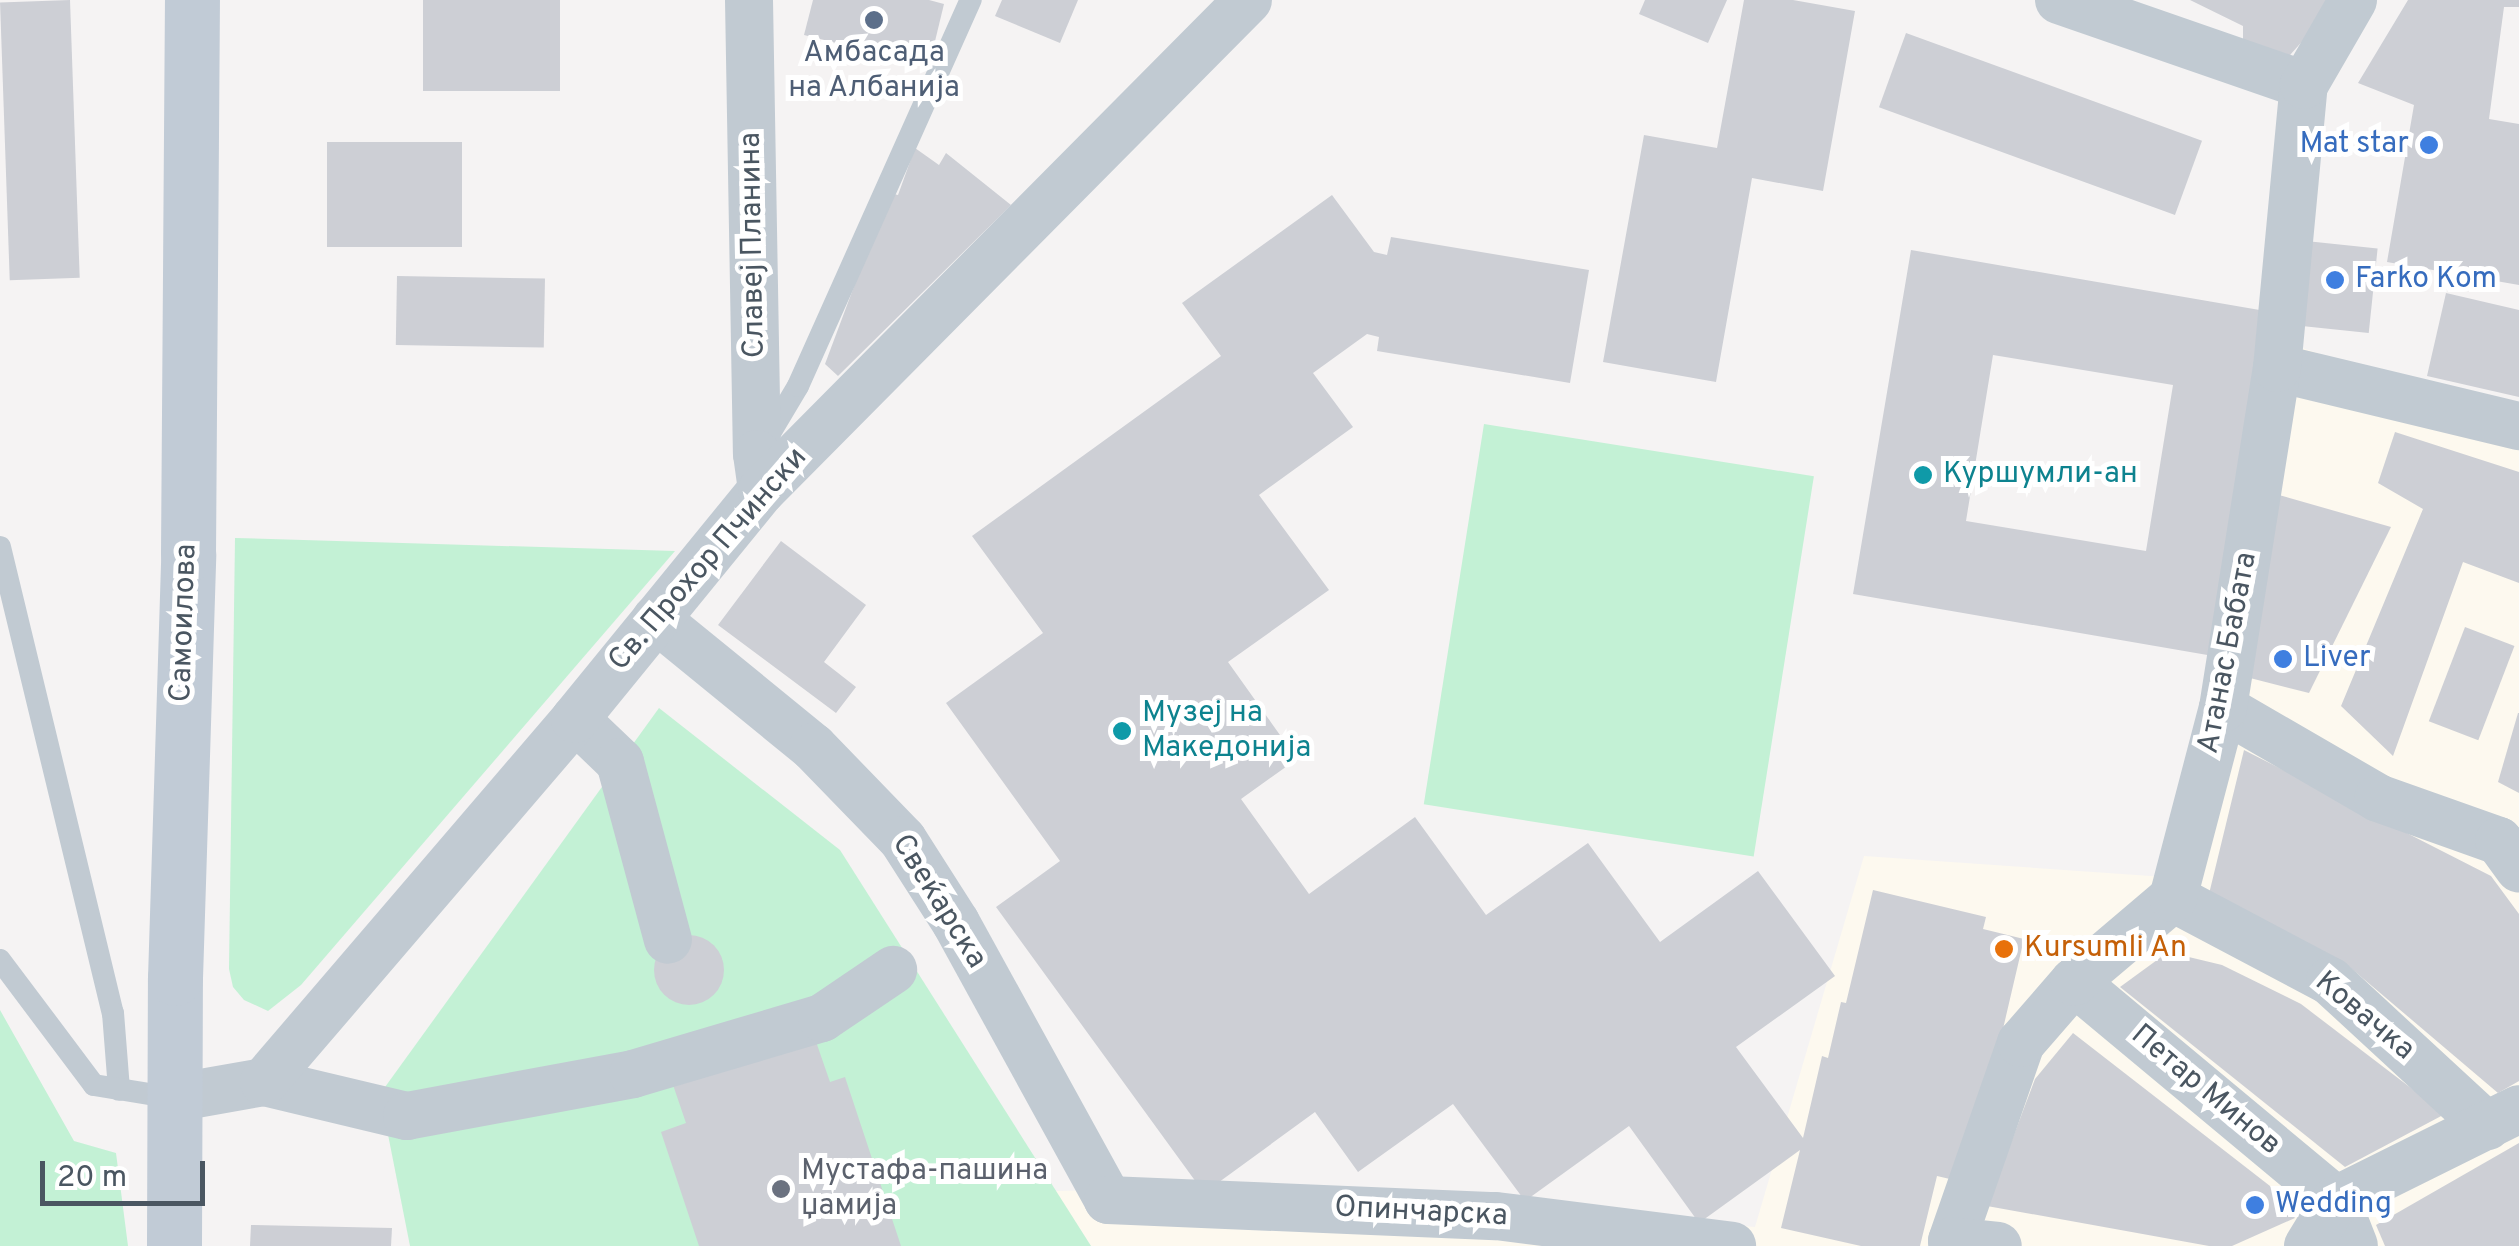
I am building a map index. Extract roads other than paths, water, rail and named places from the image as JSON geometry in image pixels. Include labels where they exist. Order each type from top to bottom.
[{"type":"street","name":"Самоилова","points":[[174,1246],[173,1098],[188,554],[192,0]]},
{"type":"street","name":"Славеј Планина","points":[[750,0],[760,472]]},
{"type":"street","name":"Св. Прохор Пчински","points":[[264,1082],[656,619],[760,472],[1248,0]]},
{"type":"street","points":[[2058,0],[2304,84]]},
{"type":"street","name":"Атанас Бабата","points":[[2173,898],[2223,708],[2278,368],[2304,84],[2353,0]]},
{"type":"street","points":[[2278,368],[2519,426]]},
{"type":"street","name":"Свеќарска","points":[[656,619],[852,784],[903,840],[925,947],[1108,1200]]},
{"type":"street","points":[[2223,708],[2378,798],[2500,842],[2519,869]]},
{"type":"street","points":[[575,718],[620,762],[668,940]]},
{"type":"street","points":[[1965,1244],[2022,1043],[2074,982],[2173,898]]},
{"type":"street","name":"Ковачка","points":[[2173,898],[2330,981],[2503,1118]]},
{"type":"street","points":[[173,1098],[264,1082],[407,1116],[633,1074],[822,1018],[925,947]]},
{"type":"street","name":"Петар Минов","points":[[2074,982],[2336,1200]]},
{"type":"street","points":[[2308,1246],[2336,1200],[2503,1118]]},
{"type":"street","name":"Опинчарска","points":[[1108,1200],[1402,1228],[1496,1216],[1732,1246]]},
{"type":"street","points":[[2336,1200],[2354,1246]]},
{"type":"lane","points":[[760,472],[971,0]]},
{"type":"lane","points":[[0,547],[113,1013],[119,1090]]},
{"type":"lane","points":[[0,960],[94,1085],[173,1098]]},
{"type":"place","name":"Амбасада на Албанија","points":[[874,20]]},
{"type":"place","name":"Mat star","points":[[2429,145]]},
{"type":"place","name":"Farko Kom","points":[[2335,280]]},
{"type":"place","name":"Куршумли-ан","points":[[1923,475]]},
{"type":"place","name":"Liver","points":[[2283,659]]},
{"type":"place","name":"Музеј на Македонија","points":[[1122,731]]},
{"type":"place","name":"Kursumli An","points":[[2004,949]]},
{"type":"place","name":"Мустафа-пашина џамија","points":[[781,1189]]},
{"type":"place","name":"Wedding","points":[[2255,1205]]}]
